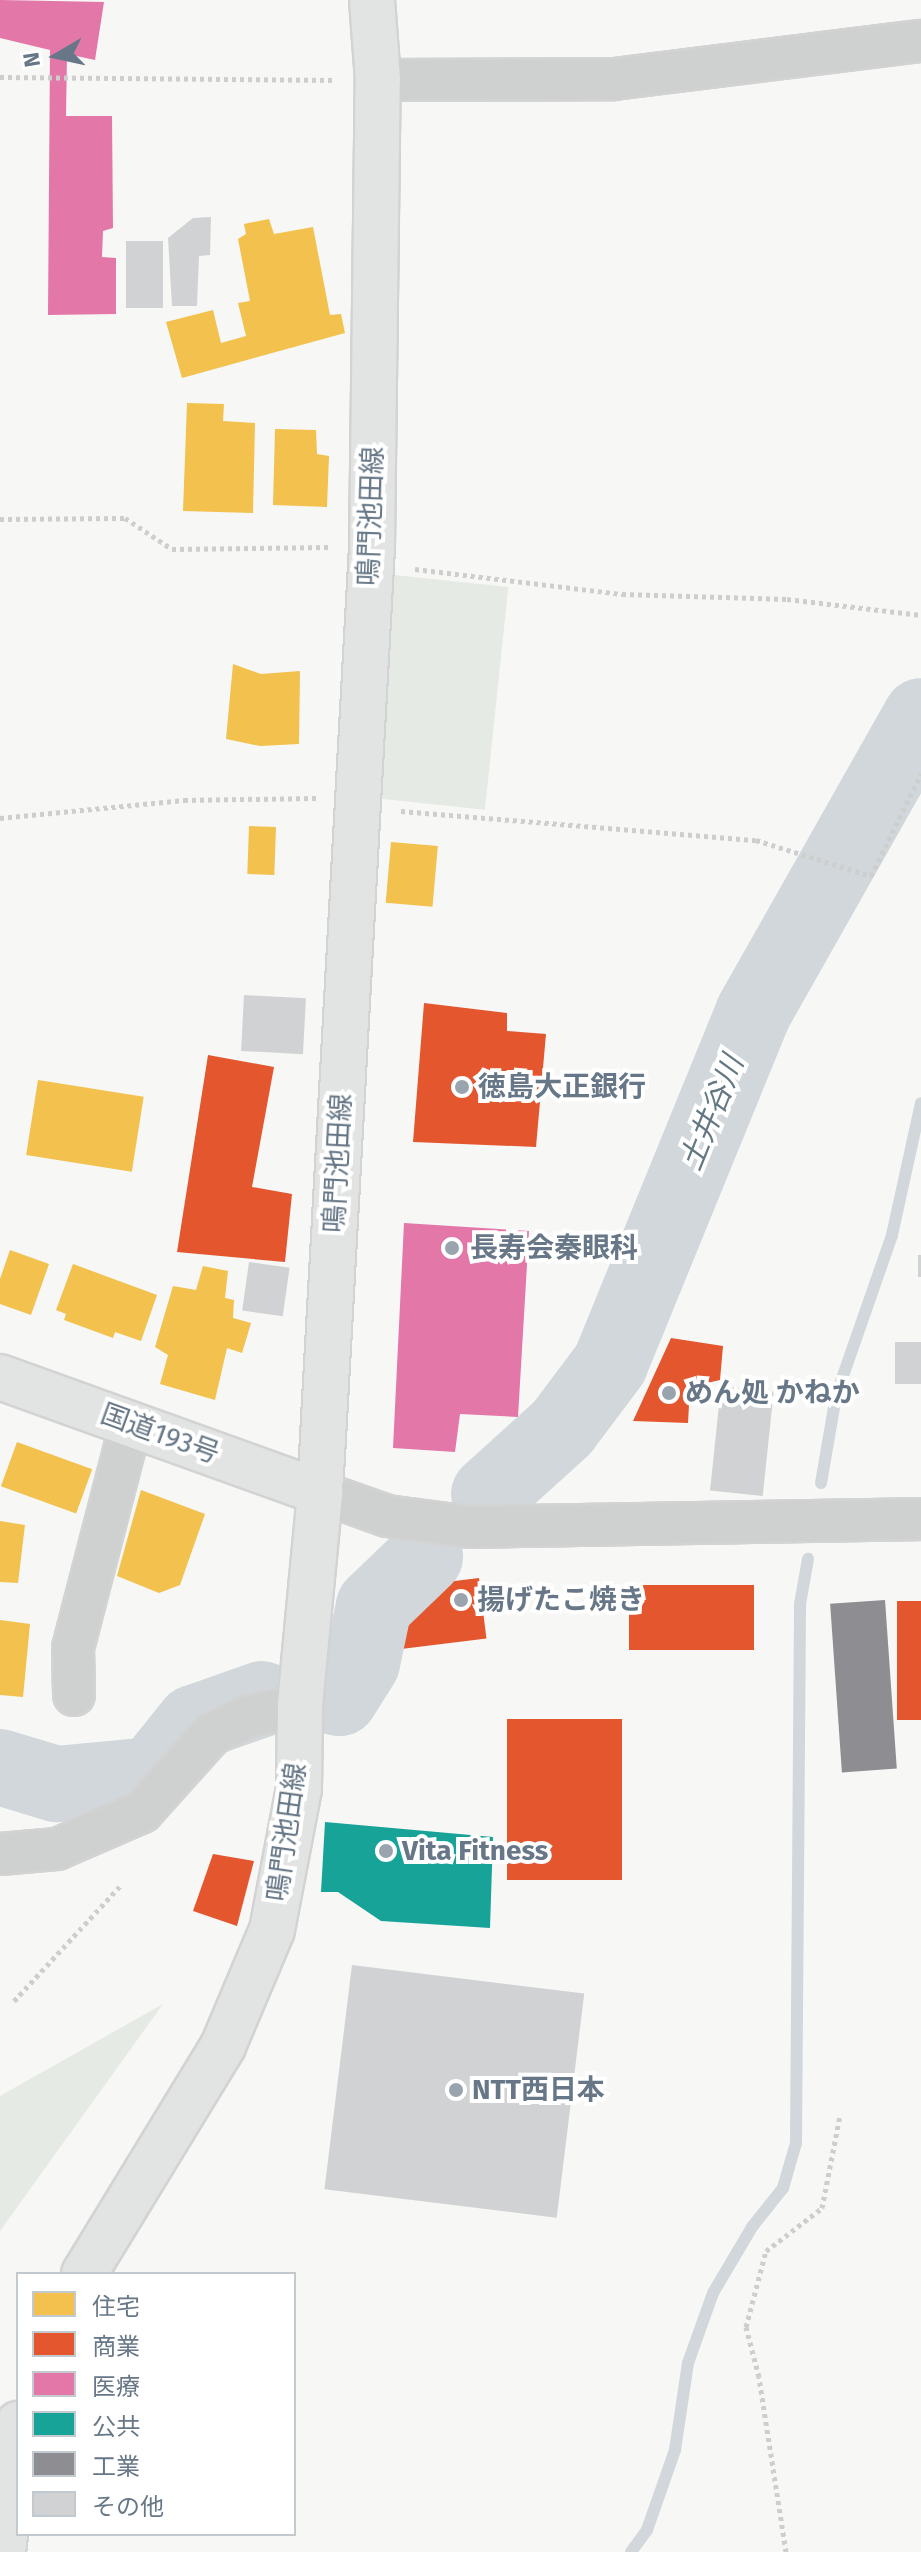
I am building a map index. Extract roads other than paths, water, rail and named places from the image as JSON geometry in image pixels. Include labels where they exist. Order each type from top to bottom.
[{"type":"main road","name":"鳴門池田線","points":[[85,2272],[223,2046],[272,1930],[299,1789],[300,1705],[320,1492],[371,555],[378,80],[372,0]]},
{"type":"main road","name":"国道193号","points":[[0,1377],[320,1492]]},
{"type":"main road","points":[[3,2552],[16,2441]]},
{"type":"street","points":[[378,80],[614,79],[921,41]]},
{"type":"street","points":[[74,1695],[73,1648],[131,1424]]},
{"type":"street","points":[[320,1492],[387,1516],[470,1527],[921,1519]]},
{"type":"street","points":[[0,1854],[57,1849],[142,1812],[212,1734],[247,1717],[300,1705]]},
{"type":"waterway","name":"土井谷川","points":[[489,1494],[562,1428],[610,1364],[753,1013],[921,716]]},
{"type":"waterway","points":[[821,1483],[836,1396],[892,1235],[921,1103]]},
{"type":"waterway","name":"土井谷川","points":[[318,1694],[340,1698],[362,1663],[374,1606],[425,1557]]},
{"type":"waterway","points":[[631,2552],[647,2530],[675,2450],[688,2363],[713,2293],[752,2227],[783,2188],[796,2143],[800,1604],[808,1559]]},
{"type":"waterway","name":"土井谷川","points":[[0,1767],[56,1784],[152,1775],[194,1723],[262,1699]]},
{"type":"place","name":"徳島大正銀行","points":[[462,1087]]},
{"type":"place","name":"長寿会秦眼科","points":[[452,1248]]},
{"type":"place","name":"めん処 かねか","points":[[669,1393]]},
{"type":"place","name":"揚げたこ焼き","points":[[461,1600]]},
{"type":"place","name":"Vita Fitness","points":[[386,1851]]},
{"type":"place","name":"NTT西日本","points":[[456,2090]]}]
